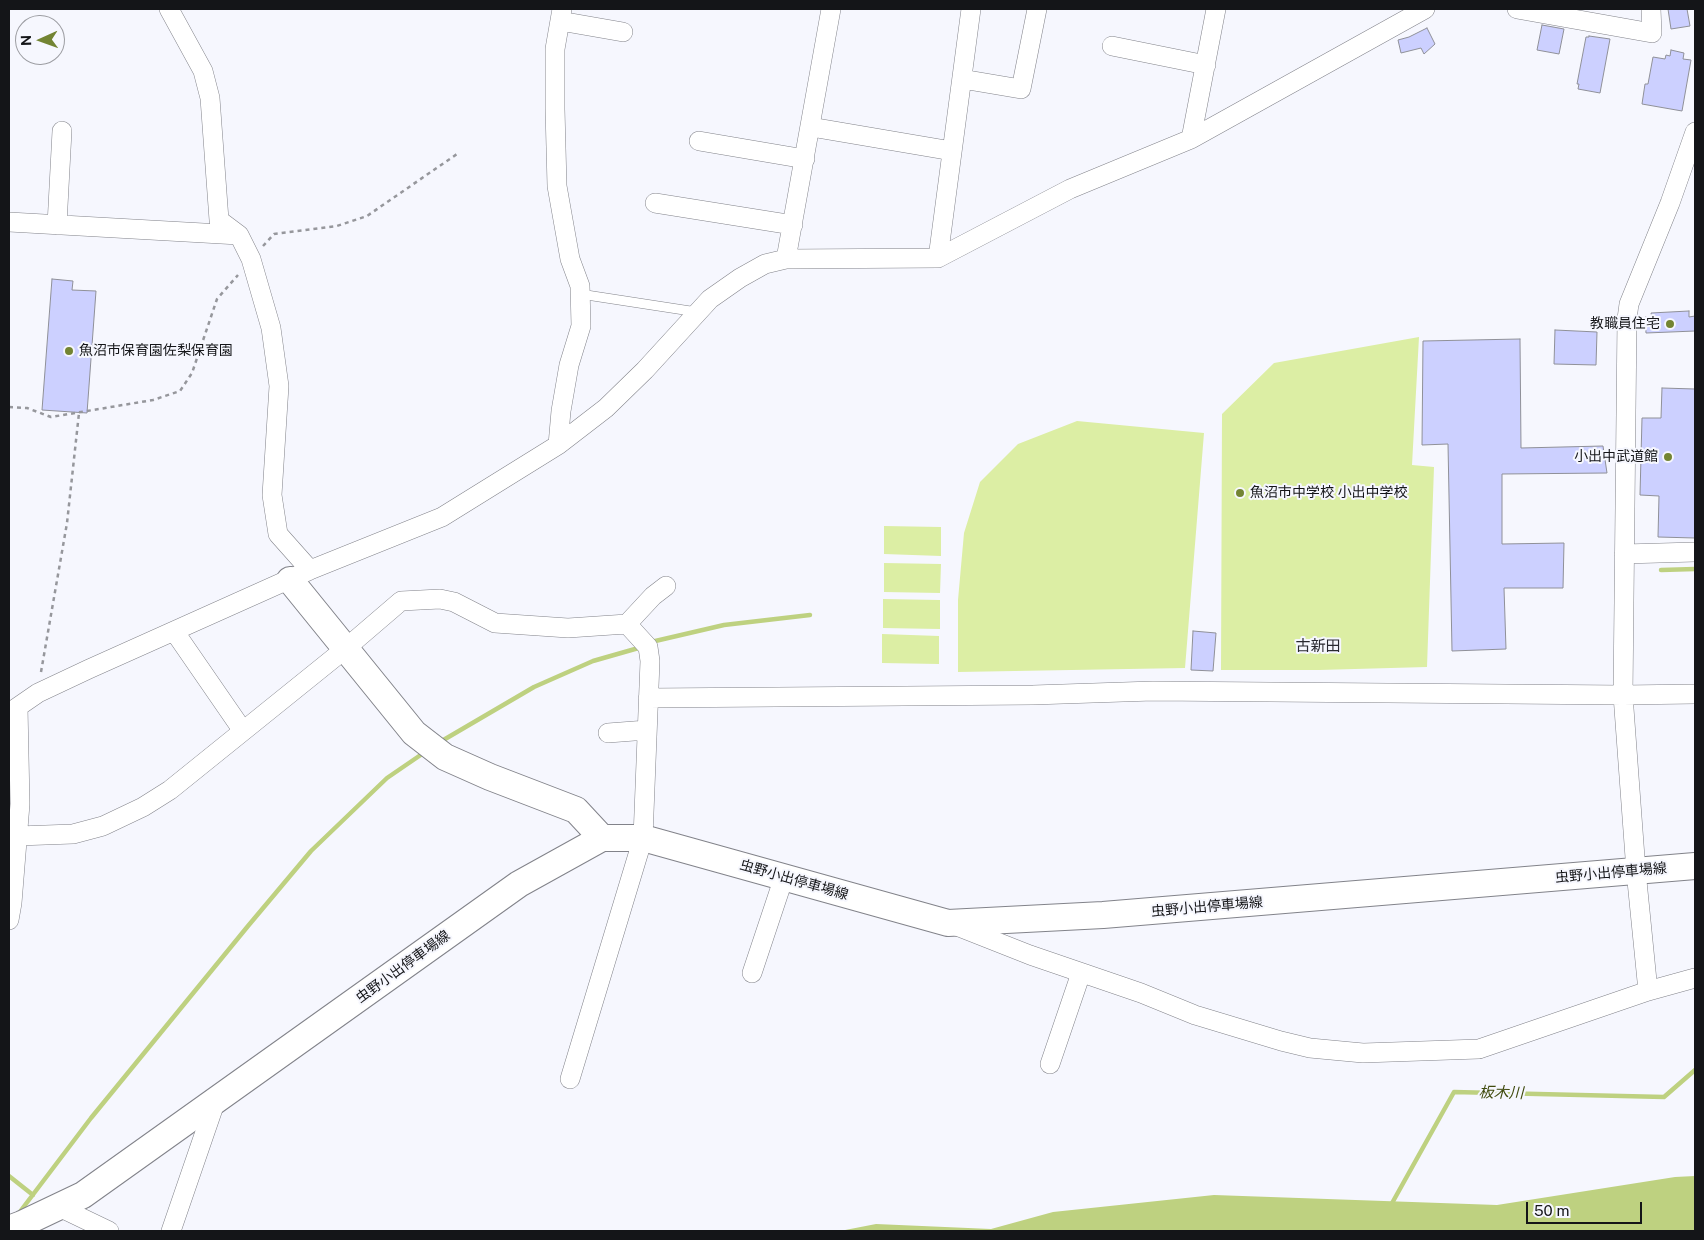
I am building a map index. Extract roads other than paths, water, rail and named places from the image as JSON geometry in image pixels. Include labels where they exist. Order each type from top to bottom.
[{"type":"main road","points":[[300,575],[345,649],[414,733],[445,757],[490,777],[576,810],[602,838]]},
{"type":"main road","name":"虫野小出停車場線","points":[[16,1227],[83,1195],[519,884],[602,838],[643,838],[948,922],[1103,915],[1695,866]]},
{"type":"street","points":[[168,9],[203,71],[210,98],[219,220],[239,235],[251,259],[272,328],[280,386],[272,495],[278,534],[300,575]]},
{"type":"street","points":[[786,259],[831,9]]},
{"type":"street","points":[[938,258],[971,9]]},
{"type":"street","points":[[962,79],[1021,88],[1037,9]]},
{"type":"street","points":[[1192,139],[1216,9]]},
{"type":"street","points":[[9,920],[20,804],[14,710],[38,693],[300,575],[442,517],[558,445],[606,408],[645,370],[710,299],[740,278],[765,264],[786,259],[938,258],[1070,189],[1192,139],[1426,9]]},
{"type":"street","points":[[1517,9],[1605,17],[1652,33],[1651,9]]},
{"type":"street","points":[[558,445],[561,411],[569,365],[581,326],[580,286],[570,259],[557,186],[555,49],[561,15],[623,32]]},
{"type":"street","points":[[1112,46],[1206,65]]},
{"type":"street","points":[[811,127],[952,151]]},
{"type":"street","points":[[57,225],[62,131]]},
{"type":"street","points":[[1648,991],[1636,871],[1623,695],[1627,319],[1629,304],[1670,203],[1695,132]]},
{"type":"street","points":[[699,141],[805,159]]},
{"type":"street","points":[[655,202],[793,225]]},
{"type":"street","points":[[9,222],[239,235]]},
{"type":"street","points":[[1624,554],[1695,552]]},
{"type":"street","points":[[570,1079],[643,838],[650,661],[638,636],[652,596],[666,586]]},
{"type":"street","points":[[18,836],[72,834],[111,822],[143,807],[170,790],[243,732],[401,601],[440,598],[454,602],[495,623],[568,628],[638,636]]},
{"type":"street","points":[[174,631],[243,732]]},
{"type":"street","points":[[648,698],[1033,695],[1153,691],[1695,694]]},
{"type":"street","points":[[608,733],[647,730]]},
{"type":"street","points":[[752,974],[784,877]]},
{"type":"street","points":[[948,922],[1081,973],[1141,993],[1195,1015],[1310,1048],[1363,1053],[1479,1049],[1648,991],[1695,978]]},
{"type":"street","points":[[1050,1064],[1081,973]]},
{"type":"street","points":[[171,1231],[216,1100]]},
{"type":"street","points":[[59,1207],[109,1231]]},
{"type":"lane","points":[[580,294],[698,312]]},
{"type":"waterway","points":[[1661,570],[1695,569]]},
{"type":"waterway","points":[[651,642],[724,625],[810,615]]},
{"type":"waterway","points":[[440,742],[534,687],[593,661],[642,647]]},
{"type":"waterway","points":[[19,1213],[91,1118],[311,851],[387,778],[425,752]]},
{"type":"waterway","name":"板木川","points":[[1391,1205],[1454,1092],[1664,1097],[1695,1070]]},
{"type":"waterway","points":[[9,1176],[33,1195]]},
{"type":"place","name":"教職員住宅","points":[[1670,324]]},
{"type":"place","name":"魚沼市保育園佐梨保育園","points":[[69,351]]},
{"type":"place","name":"小出中武道館","points":[[1668,457]]},
{"type":"place","name":"魚沼市中学校 小出中学校","points":[[1240,493]]},
{"type":"district","name":"古新田","points":[[1318,646]]}]
